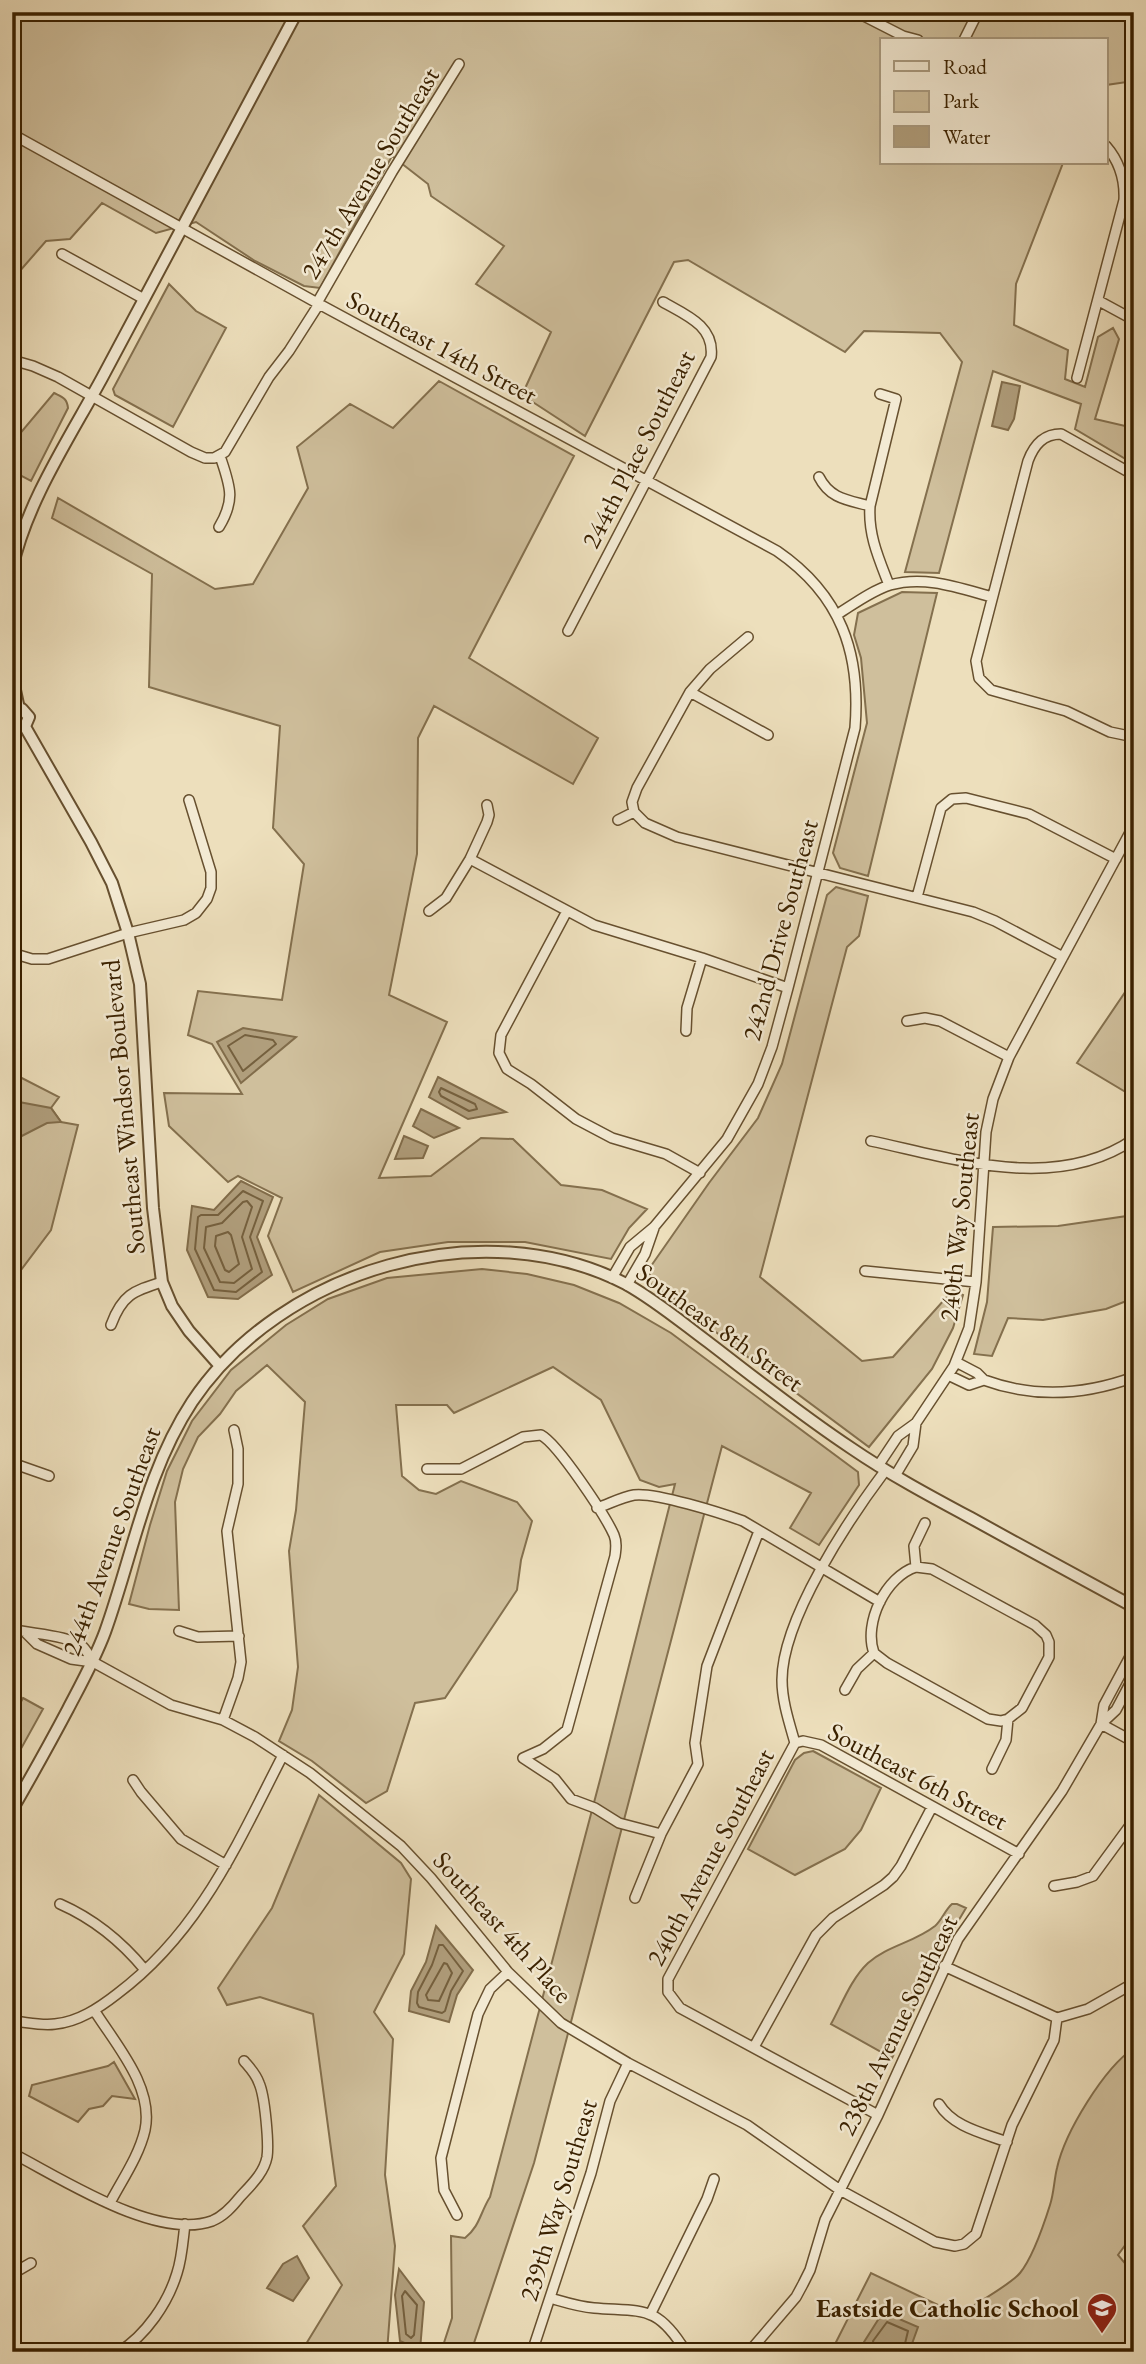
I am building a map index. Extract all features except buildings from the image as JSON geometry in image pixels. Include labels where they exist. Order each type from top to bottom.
[{"type":"street","points":[[12,569],[16,549],[38,499],[297,12]]},
{"type":"street","points":[[856,12],[910,38]]},
{"type":"street","points":[[965,38],[978,12]]},
{"type":"street","name":"247th Avenue Southeast","points":[[220,456],[230,446],[254,401],[318,304],[392,172],[459,64]]},
{"type":"street","name":"Southeast 14th Street","points":[[12,134],[318,304],[762,543],[793,562],[811,578],[838,614]]},
{"type":"street","points":[[1077,378],[1124,200],[1121,174],[1108,148]]},
{"type":"street","points":[[61,254],[144,299]]},
{"type":"street","points":[[1099,301],[1134,320]]},
{"type":"street","name":"244th Place Southeast","points":[[568,631],[706,369],[712,346],[710,338],[699,323],[663,302]]},
{"type":"street","points":[[12,359],[33,366],[191,452],[205,458],[220,456],[230,487],[231,502],[219,527]]},
{"type":"street","points":[[880,394],[896,398],[870,506],[870,534],[889,585]]},
{"type":"street","points":[[1134,475],[1061,434],[1044,437],[1032,451],[976,661],[976,670],[984,684],[1000,694],[1066,711],[1110,732],[1134,737]]},
{"type":"street","points":[[819,477],[825,489],[837,497],[870,506]]},
{"type":"street","points":[[838,614],[889,585],[909,581],[929,582],[992,597]]},
{"type":"street","name":"242nd Drive Southeast","points":[[612,1278],[630,1247],[654,1227],[727,1139],[758,1084],[772,1047],[855,728],[855,668],[838,614]]},
{"type":"street","points":[[748,637],[710,669],[690,692],[637,788],[632,803],[634,812],[645,823],[677,837],[984,916],[1063,957]]},
{"type":"street","points":[[12,676],[16,712]]},
{"type":"street","points":[[690,692],[768,735]]},
{"type":"street","name":"Southeast Windsor Boulevard","points":[[16,712],[25,710],[28,714],[28,722],[24,726],[91,842],[111,883],[128,933],[140,984],[153,1208],[162,1282],[172,1306],[189,1331],[220,1366]]},
{"type":"street","points":[[12,720],[16,725],[24,726]]},
{"type":"street","points":[[917,897],[937,817],[946,803],[960,797],[1028,814],[1116,859]]},
{"type":"street","points":[[12,954],[32,959],[48,959],[128,933],[184,920],[196,913],[211,888],[211,872],[189,800]]},
{"type":"street","points":[[429,911],[446,898],[470,859],[487,822],[487,806]]},
{"type":"street","points":[[618,820],[634,812]]},
{"type":"street","name":"240th Way Southeast","points":[[886,1471],[898,1436],[916,1423],[956,1362],[969,1328],[976,1282],[990,1112],[1009,1057],[1134,825]]},
{"type":"street","points":[[470,859],[594,925],[788,988]]},
{"type":"street","points":[[567,911],[501,1035],[499,1052],[507,1069],[595,1130],[612,1138],[666,1154],[699,1173]]},
{"type":"street","points":[[686,1031],[687,1008],[702,958]]},
{"type":"street","points":[[907,1021],[925,1018],[940,1021],[1009,1057]]},
{"type":"street","points":[[871,1141],[984,1165],[1050,1168],[1073,1166],[1107,1155],[1134,1139]]},
{"type":"street","name":"242nd Drive Southeast","points":[[627,1285],[645,1254],[654,1227]]},
{"type":"street","name":"Southeast 8th Street","points":[[220,1366],[255,1333],[298,1303],[333,1285],[378,1268],[420,1257],[468,1253],[536,1257],[576,1265],[627,1285],[662,1307],[795,1408],[886,1471],[1134,1607]]},
{"type":"street","points":[[865,1271],[976,1282]]},
{"type":"street","points":[[111,1325],[126,1298],[138,1290],[162,1282]]},
{"type":"street","points":[[956,1362],[977,1373],[984,1380],[1021,1390],[1043,1392],[1096,1388],[1134,1377]]},
{"type":"street","name":"244th Avenue Southeast","points":[[12,1811],[93,1661],[105,1632],[158,1463],[173,1432],[194,1399],[220,1366]]},
{"type":"street","points":[[948,1374],[969,1385],[984,1380]]},
{"type":"street","name":"240th Way Southeast","points":[[795,1743],[783,1695],[782,1678],[786,1649],[803,1605],[859,1505],[886,1471],[913,1446],[916,1423]]},
{"type":"street","points":[[223,1720],[241,1662],[227,1531],[238,1484],[238,1449],[234,1430]]},
{"type":"street","points":[[427,1469],[461,1469],[523,1437],[541,1435],[553,1444],[614,1534],[615,1556],[567,1730],[543,1749],[523,1758],[555,1780],[571,1799],[595,1808],[619,1823],[661,1834]]},
{"type":"street","points":[[12,1463],[49,1476]]},
{"type":"street","points":[[597,1508],[634,1495],[654,1496],[725,1514],[880,1602]]},
{"type":"street","points":[[916,1567],[914,1546],[925,1523]]},
{"type":"street","points":[[635,1898],[661,1834],[698,1764],[695,1743],[706,1666],[759,1531]]},
{"type":"street","points":[[916,1567],[932,1569],[1035,1625],[1046,1635],[1049,1657],[1022,1708],[1008,1719],[988,1719],[887,1664],[874,1653],[870,1633],[880,1602],[902,1574],[916,1567]]},
{"type":"street","name":"Southeast 4th Place","points":[[12,1629],[26,1633],[43,1633],[82,1646],[93,1661]]},
{"type":"street","points":[[179,1631],[198,1637],[239,1636]]},
{"type":"street","name":"Southeast 4th Place","points":[[26,1633],[37,1643],[71,1659],[93,1661],[171,1704],[223,1720],[283,1755],[355,1807],[401,1846],[431,1878],[508,1972],[561,2023],[628,2063],[747,2125],[839,2190],[935,2242],[955,2246],[971,2240],[980,2227],[1007,2142]]},
{"type":"street","name":"238th Avenue Southeast","points":[[1101,1724],[1104,1705],[1134,1650]]},
{"type":"street","points":[[845,1690],[863,1662],[874,1653]]},
{"type":"street","name":"238th Avenue Southeast","points":[[749,2352],[796,2297],[803,2284],[814,2258],[819,2234],[878,2115],[944,1966],[966,1925],[1062,1791],[1101,1724],[1116,1710],[1134,1676]]},
{"type":"street","points":[[992,1769],[1006,1740],[1008,1719]]},
{"type":"street","points":[[1101,1724],[1134,1742]]},
{"type":"street","name":"Southeast 6th Street","points":[[795,1743],[803,1741],[821,1745],[1019,1854]]},
{"type":"street","name":"240th Avenue Southeast","points":[[754,2047],[680,2008],[668,1992],[668,1979],[795,1743]]},
{"type":"street","points":[[12,2021],[55,2024],[72,2021],[94,2010],[125,1988],[169,1949],[191,1922],[226,1865],[283,1755]]},
{"type":"street","points":[[133,1780],[181,1839],[226,1865]]},
{"type":"street","points":[[878,2115],[754,2047],[816,1935],[833,1918],[893,1877],[932,1807]]},
{"type":"street","points":[[1054,1886],[1093,1876],[1134,1820]]},
{"type":"street","points":[[61,1905],[78,1912],[115,1938],[145,1970]]},
{"type":"street","points":[[944,1966],[1057,2018],[1088,2009],[1134,1983]]},
{"type":"street","points":[[457,2216],[444,2190],[441,2158],[481,2007],[490,1989],[508,1972]]},
{"type":"street","points":[[94,2010],[139,2081],[147,2109],[145,2133],[110,2203]]},
{"type":"street","points":[[939,2104],[958,2124],[1007,2142],[1012,2125],[1048,2056],[1054,2040],[1057,2018]]},
{"type":"street","points":[[12,2153],[144,2218],[185,2224],[202,2223],[221,2216],[253,2182],[266,2162],[268,2151],[262,2090],[255,2074],[244,2061]]},
{"type":"street","name":"239th Way Southeast","points":[[532,2352],[591,2173],[610,2101],[628,2063]]},
{"type":"street","points":[[651,2313],[707,2199],[714,2179]]},
{"type":"street","points":[[126,2350],[158,2312],[170,2292],[178,2272],[185,2224]]},
{"type":"street","points":[[12,2274],[31,2263]]},
{"type":"street","points":[[550,2298],[591,2308],[638,2309],[651,2313],[666,2323],[686,2352]]},
{"type":"green space","points":[[12,12],[1134,12],[1134,81],[1108,85],[1108,38],[880,38],[880,164],[1063,164],[1016,284],[1014,325],[1068,350],[1065,379],[1085,387],[1098,337],[1113,328],[1119,339],[1095,419],[1134,428],[1134,464],[1075,429],[1081,404],[993,371],[939,573],[905,572],[962,362],[940,333],[864,331],[845,352],[688,260],[674,262],[585,436],[522,395],[551,332],[476,284],[504,246],[431,196],[428,184],[392,156],[320,288],[304,286],[255,261],[196,222],[156,233],[102,203],[70,239],[46,241],[12,280]]},
{"type":"green space","points":[[169,284],[196,311],[226,328],[173,427],[115,395],[113,389]]},
{"type":"green space","points":[[439,381],[574,456],[469,658],[598,738],[573,784],[434,706],[418,738],[417,854],[389,995],[447,1022],[379,1178],[431,1176],[481,1138],[513,1139],[561,1185],[602,1190],[647,1209],[629,1228],[611,1259],[525,1242],[448,1242],[380,1252],[293,1292],[268,1236],[282,1198],[238,1176],[228,1182],[169,1126],[164,1093],[242,1094],[212,1044],[188,1035],[198,991],[282,1000],[304,864],[273,828],[280,726],[149,687],[152,574],[52,518],[58,498],[215,589],[253,584],[308,488],[297,447],[350,404],[393,428]]},
{"type":"green space","points":[[54,393],[65,400],[68,408],[31,481],[12,471],[12,443]]},
{"type":"green space","points":[[902,592],[937,593],[868,876],[840,868],[833,853],[867,723],[861,658],[854,635],[858,613]]},
{"type":"green space","points":[[836,887],[868,896],[859,936],[847,947],[760,1277],[862,1361],[893,1357],[953,1290],[963,1295],[953,1328],[932,1369],[869,1447],[677,1301],[649,1283],[651,1266],[758,1118],[782,1064],[827,895]]},
{"type":"green space","points":[[1134,979],[1134,1097],[1077,1063]]},
{"type":"green space","points":[[12,1073],[59,1097],[51,1108],[61,1122],[78,1125],[51,1230],[12,1282]]},
{"type":"green space","points":[[1134,1215],[1134,1298],[1106,1309],[1043,1320],[1008,1318],[992,1356],[974,1354],[987,1302],[993,1227],[1058,1226]]},
{"type":"green space","points":[[482,1269],[527,1274],[574,1285],[619,1303],[671,1333],[858,1472],[859,1485],[819,1545],[790,1528],[811,1493],[722,1446],[534,2163],[471,2352],[441,2352],[452,2318],[451,2236],[465,2238],[470,2233],[490,2197],[675,1484],[659,1487],[640,1480],[601,1400],[553,1367],[454,1413],[447,1405],[396,1405],[402,1476],[419,1490],[436,1494],[461,1481],[517,1502],[532,1521],[521,1560],[517,1590],[445,1698],[415,1703],[387,1791],[366,1803],[312,1761],[279,1741],[292,1710],[298,1667],[289,1551],[296,1510],[305,1402],[267,1365],[236,1391],[220,1414],[198,1437],[183,1469],[175,1502],[179,1610],[149,1609],[129,1604],[167,1471],[192,1421],[231,1370],[286,1325],[328,1299],[387,1278]]},
{"type":"green space","points":[[23,1698],[43,1709],[12,1765],[12,1718]]},
{"type":"green space","points":[[813,1751],[881,1788],[861,1830],[845,1849],[795,1875],[748,1849],[795,1760],[804,1753]]},
{"type":"green space","points":[[319,1795],[401,1863],[411,1879],[404,1954],[374,2012],[393,2039],[385,2175],[395,2246],[387,2352],[310,2352],[306,2344],[342,2285],[303,2226],[336,2186],[313,2014],[260,1997],[227,2005],[218,1988],[272,1908]]},
{"type":"green space","points":[[952,1904],[966,1908],[941,1950],[892,2058],[831,2024],[852,1984],[868,1963],[935,1926]]},
{"type":"green space","points":[[1134,2048],[1134,2233],[1118,2255],[1134,2274],[1134,2352],[831,2352],[871,2273],[940,2306],[967,2310],[1020,2273],[1038,2240],[1051,2200],[1061,2153],[1077,2119],[1110,2070]]},
{"type":"green space","points":[[114,2062],[135,2099],[112,2096],[103,2106],[89,2109],[78,2122],[29,2096],[32,2085],[108,2066]]},
{"type":"water","points":[[1002,382],[1020,386],[1014,419],[1008,430],[992,426]]},
{"type":"water","points":[[243,1028],[296,1037],[241,1083],[217,1042]]},
{"type":"water","points":[[438,1077],[506,1112],[468,1119],[429,1097]]},
{"type":"water","points":[[12,1099],[51,1108],[61,1122],[47,1123],[12,1141]]},
{"type":"water","points":[[421,1109],[459,1128],[434,1138],[413,1126]]},
{"type":"water","points":[[404,1136],[428,1146],[423,1158],[395,1159]]},
{"type":"water","points":[[241,1181],[273,1197],[257,1237],[272,1275],[238,1299],[208,1297],[187,1250],[192,1206],[214,1210]]},
{"type":"water","points":[[436,1926],[473,1970],[457,1995],[449,2022],[409,2011],[411,1991],[426,1962]]},
{"type":"water","points":[[297,2256],[309,2278],[293,2301],[267,2288],[283,2264]]},
{"type":"water","points":[[399,2269],[424,2302],[420,2350],[400,2341],[395,2295]]},
{"type":"water","points":[[883,2312],[918,2327],[909,2352],[870,2352],[864,2342]]},
{"type":"place","name":"Eastside Catholic School","points":[[1102,2335]]}]
